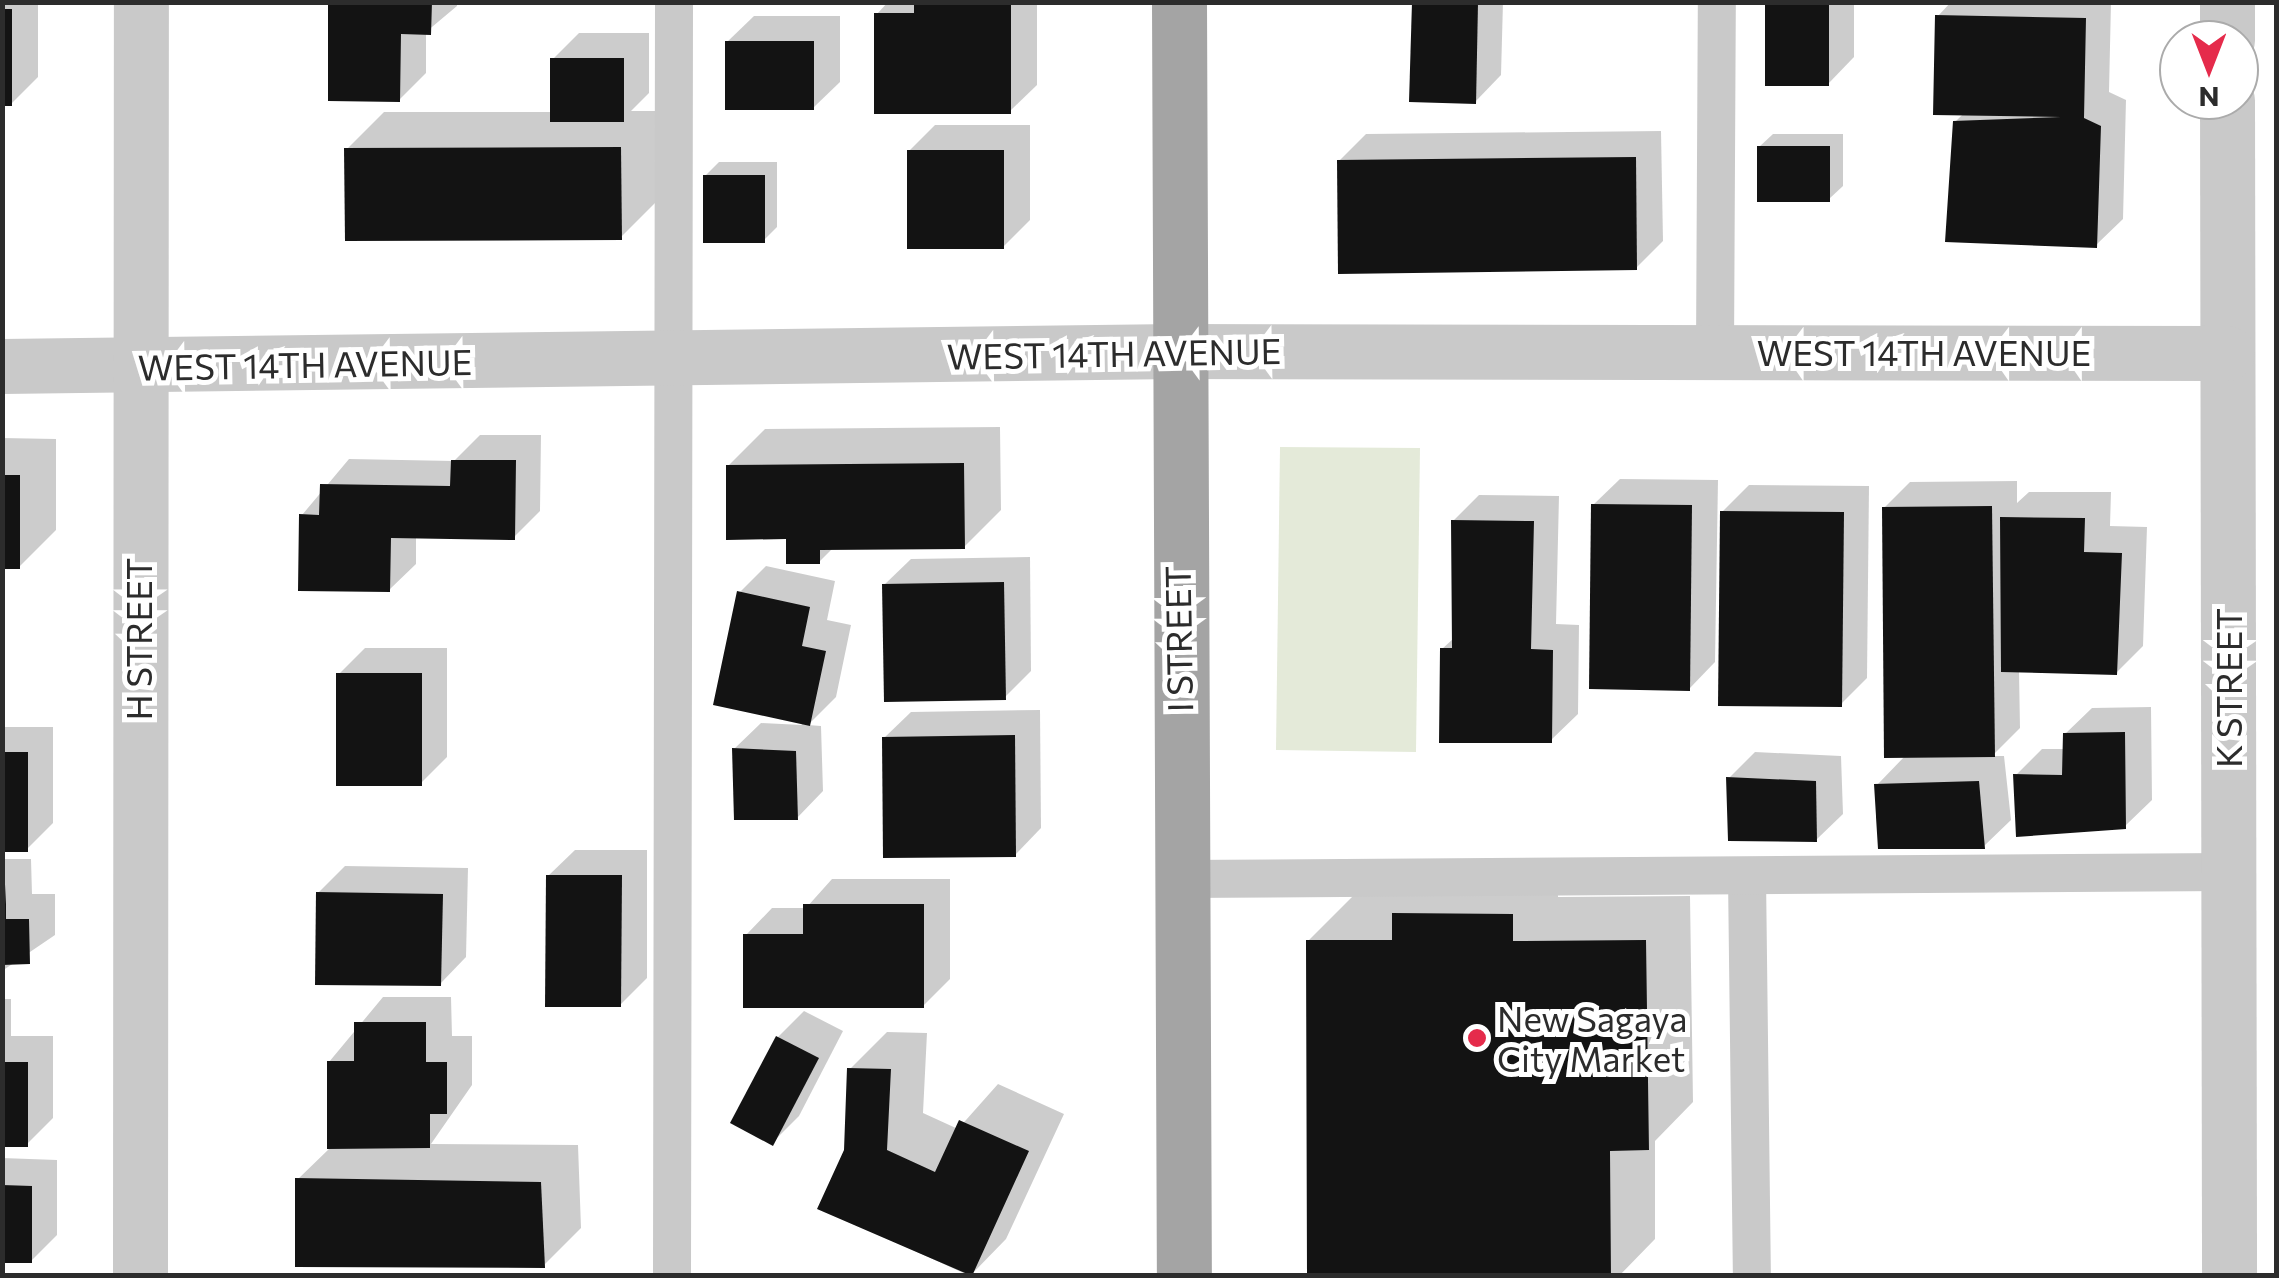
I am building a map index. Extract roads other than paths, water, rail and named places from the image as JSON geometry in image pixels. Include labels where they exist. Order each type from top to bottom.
[{"type":"main road","name":"I STREET","points":[[1179,2],[1176,351],[1184,1276]]},
{"type":"street","name":"H STREET","points":[[140,1276],[141,2]]},
{"type":"street","name":"K STREET","points":[[2227,120],[2229,1276]]},
{"type":"street","name":"WEST 14TH AVENUE","points":[[2,366],[1176,351],[2226,353]]},
{"type":"lane","points":[[672,1276],[674,2]]},
{"type":"lane","points":[[1715,352],[1717,2]]},
{"type":"lane","points":[[1180,879],[2228,872]]},
{"type":"lane","points":[[1747,876],[1752,1276]]},
{"type":"place","name":"New Sagaya City Market","points":[[1477,1038]]}]
